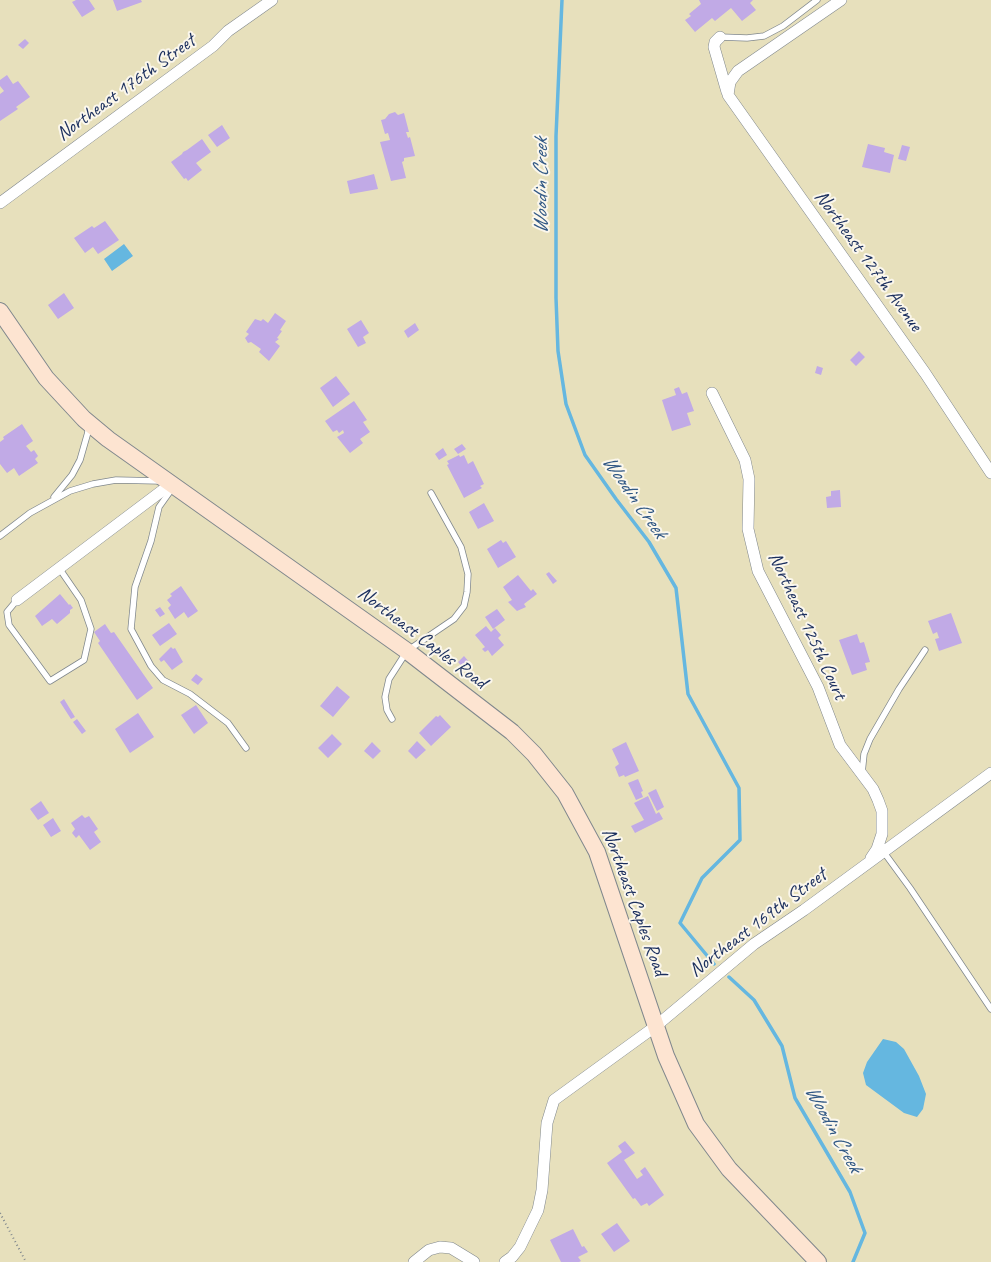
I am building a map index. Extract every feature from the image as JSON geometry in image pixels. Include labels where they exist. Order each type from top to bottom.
[{"type":"main road","name":"Northeast Caples Road","points":[[0,311],[46,378],[84,419],[108,439],[407,651],[512,732],[534,754],[565,793],[597,852],[656,1026],[682,1095],[696,1124],[706,1140],[730,1169],[818,1262]]},
{"type":"street","name":"Northeast 176th Street","points":[[0,203],[213,46],[228,31],[272,0]]},
{"type":"street","points":[[728,95],[730,82],[738,71],[841,0]]},
{"type":"street","name":"Northeast 127th Avenue","points":[[720,37],[715,42],[714,47],[728,95],[926,372],[991,473]]},
{"type":"street","name":"Northeast 125th Court","points":[[712,393],[745,460],[749,479],[748,529],[758,571],[818,687],[840,745],[873,789],[882,811],[882,834],[877,849],[867,863]]},
{"type":"street","points":[[17,600],[171,484]]},
{"type":"street","name":"Northeast 169th Street","points":[[505,1262],[512,1257],[520,1247],[538,1210],[542,1190],[547,1123],[554,1100],[656,1026],[754,944],[804,910],[991,773]]},
{"type":"street","points":[[415,1261],[429,1250],[440,1247],[451,1248],[474,1262]]},
{"type":"lane","points":[[720,37],[747,38],[764,36],[783,26],[817,0]]},
{"type":"lane","points":[[49,502],[63,489],[80,460],[88,432],[84,419]]},
{"type":"lane","points":[[0,536],[49,502],[70,491],[93,484],[116,480],[171,484],[159,507],[151,541],[135,587],[131,629],[151,666],[163,680],[190,694],[228,723],[246,748]]},
{"type":"lane","points":[[392,719],[387,710],[385,697],[389,679],[407,651],[454,619],[464,606],[467,592],[468,574],[460,547],[431,493]]},
{"type":"lane","points":[[17,600],[7,612],[9,625],[50,681],[84,660],[91,629],[81,600],[59,568]]},
{"type":"lane","points":[[862,775],[864,754],[870,739],[899,689],[925,650]]},
{"type":"lane","points":[[883,852],[910,888],[991,1009]]},
{"type":"path","points":[[0,1213],[26,1262]]},
{"type":"water","points":[[124,244],[133,256],[112,271],[104,259]]},
{"type":"water","points":[[883,1039],[896,1042],[904,1049],[919,1076],[926,1094],[923,1109],[917,1117],[904,1113],[866,1085],[863,1073],[867,1062]]},
{"type":"building","points":[[76,0],[89,0],[95,9],[82,17],[72,2]]},
{"type":"building","points":[[113,0],[141,0],[142,2],[117,11]]},
{"type":"building","points":[[699,0],[753,0],[750,3],[756,10],[742,21],[731,8],[715,21],[712,18],[695,32],[685,20],[691,16],[689,14],[701,4]]},
{"type":"building","points":[[25,39],[29,43],[23,49],[18,45]]},
{"type":"building","points":[[7,75],[13,84],[18,81],[30,97],[16,107],[18,109],[0,121],[0,94],[4,91],[0,86],[0,80]]},
{"type":"building","points":[[395,112],[398,115],[404,113],[409,132],[406,132],[408,138],[410,137],[415,156],[404,158],[404,161],[402,162],[406,178],[391,181],[380,142],[390,140],[388,133],[385,134],[381,120],[385,119],[389,114]]},
{"type":"building","points":[[222,125],[230,138],[217,147],[208,135]]},
{"type":"building","points":[[202,139],[211,152],[196,163],[202,170],[188,181],[186,178],[184,179],[171,162]]},
{"type":"building","points":[[868,144],[885,148],[884,152],[894,155],[890,173],[862,167]]},
{"type":"building","points":[[902,145],[910,147],[906,161],[898,159]]},
{"type":"building","points":[[374,174],[378,189],[350,194],[347,181]]},
{"type":"building","points":[[105,221],[119,240],[98,254],[93,247],[85,253],[74,238],[92,226],[94,228]]},
{"type":"building","points":[[64,293],[74,308],[58,319],[48,305]]},
{"type":"building","points":[[275,313],[286,321],[280,330],[282,331],[277,338],[279,339],[275,342],[280,346],[269,361],[259,352],[261,349],[251,342],[248,343],[245,338],[249,334],[246,332],[255,319],[261,321],[263,319],[268,323]]},
{"type":"building","points":[[361,320],[369,333],[363,337],[366,343],[358,347],[347,329]]},
{"type":"building","points":[[415,323],[419,330],[408,338],[404,331]]},
{"type":"building","points":[[859,351],[865,357],[856,366],[850,360]]},
{"type":"building","points":[[817,366],[823,368],[821,375],[815,373]]},
{"type":"building","points":[[336,376],[350,394],[333,407],[320,388]]},
{"type":"building","points":[[679,387],[682,394],[687,392],[694,411],[687,413],[691,425],[672,431],[662,400],[676,395],[674,389]]},
{"type":"building","points":[[354,401],[367,420],[363,422],[370,432],[360,439],[363,443],[350,453],[337,437],[344,433],[343,430],[339,433],[337,430],[333,432],[325,421]]},
{"type":"building","points":[[22,424],[33,441],[26,446],[31,452],[34,450],[38,456],[35,459],[38,463],[19,476],[14,468],[7,473],[0,464],[0,442],[4,439],[3,437]]},
{"type":"building","points":[[462,444],[466,449],[458,454],[454,449]]},
{"type":"building","points":[[443,448],[447,455],[439,460],[435,454]]},
{"type":"building","points":[[459,455],[460,457],[464,455],[468,464],[473,461],[484,484],[480,486],[482,488],[464,498],[447,465],[449,464],[447,461]]},
{"type":"building","points":[[840,490],[841,507],[827,508],[826,497],[831,496],[831,491]]},
{"type":"building","points":[[484,503],[494,521],[478,529],[469,512]]},
{"type":"building","points":[[501,540],[503,543],[506,541],[516,557],[498,568],[487,549]]},
{"type":"building","points":[[549,572],[557,581],[553,584],[546,574]]},
{"type":"building","points":[[518,575],[531,591],[533,589],[537,594],[524,604],[526,607],[517,611],[508,602],[512,600],[503,587]]},
{"type":"building","points":[[181,586],[198,611],[188,618],[184,612],[175,619],[168,608],[171,605],[167,600],[172,596],[170,594]]},
{"type":"building","points":[[60,594],[73,608],[70,610],[70,613],[57,624],[52,619],[42,626],[35,616]]},
{"type":"building","points":[[160,607],[165,614],[160,617],[155,610]]},
{"type":"building","points":[[497,609],[505,620],[493,629],[485,617]]},
{"type":"building","points":[[951,613],[962,643],[939,651],[935,639],[939,638],[937,632],[933,634],[928,621]]},
{"type":"building","points":[[169,623],[177,634],[160,646],[152,635]]},
{"type":"building","points":[[105,624],[111,633],[114,632],[153,688],[137,700],[98,643],[100,641],[94,632]]},
{"type":"building","points":[[486,626],[491,632],[495,628],[501,635],[498,638],[504,645],[492,656],[488,650],[485,652],[482,649],[485,647],[475,635]]},
{"type":"building","points":[[857,634],[860,643],[864,642],[870,662],[865,663],[867,670],[852,675],[839,640]]},
{"type":"building","points":[[171,647],[173,649],[175,648],[183,662],[172,670],[164,660],[161,662],[159,659]]},
{"type":"building","points":[[464,656],[471,664],[465,670],[458,662]]},
{"type":"building","points":[[196,674],[203,679],[198,685],[191,680]]},
{"type":"building","points":[[337,686],[350,697],[333,717],[320,706]]},
{"type":"building","points":[[64,699],[75,717],[71,719],[60,702]]},
{"type":"building","points":[[196,705],[208,723],[194,734],[181,715]]},
{"type":"building","points":[[138,713],[154,737],[130,753],[115,729]]},
{"type":"building","points":[[440,715],[451,727],[431,746],[419,733],[436,716],[438,717]]},
{"type":"building","points":[[77,719],[86,731],[82,734],[73,722]]},
{"type":"building","points":[[332,734],[342,744],[328,758],[318,748]]},
{"type":"building","points":[[417,741],[426,750],[416,759],[408,751]]},
{"type":"building","points":[[372,742],[381,751],[373,759],[364,751]]},
{"type":"building","points":[[626,742],[639,771],[625,777],[624,775],[619,777],[615,767],[619,764],[612,749]]},
{"type":"building","points":[[638,779],[643,791],[641,792],[643,797],[636,800],[628,783]]},
{"type":"building","points":[[656,789],[664,807],[657,811],[648,793]]},
{"type":"building","points":[[648,796],[656,814],[659,812],[663,819],[635,833],[631,826],[644,820],[634,803]]},
{"type":"building","points":[[41,801],[49,813],[38,820],[30,809]]},
{"type":"building","points":[[82,815],[85,818],[89,816],[98,829],[94,832],[101,842],[90,850],[79,835],[76,838],[72,833],[75,829],[71,823]]},
{"type":"building","points":[[53,818],[61,831],[51,837],[43,825]]},
{"type":"building","points":[[625,1141],[635,1153],[624,1160],[637,1179],[643,1175],[640,1171],[645,1167],[664,1195],[649,1206],[647,1203],[641,1206],[635,1198],[633,1199],[607,1163],[622,1152],[618,1146]]},
{"type":"building","points":[[617,1223],[630,1241],[614,1252],[601,1234]]},
{"type":"building","points":[[573,1229],[582,1247],[584,1246],[588,1252],[578,1257],[581,1261],[579,1262],[561,1262],[550,1240]]},
{"type":"waterway","name":"Woodin Creek","points":[[562,0],[556,136],[556,298],[558,351],[566,404],[585,455],[649,542],[676,588],[688,694],[739,788],[740,840],[702,878],[680,923],[714,964]]},
{"type":"waterway","name":"Woodin Creek","points":[[729,977],[754,1000],[782,1046],[795,1098],[850,1192],[865,1233],[853,1262]]}]
